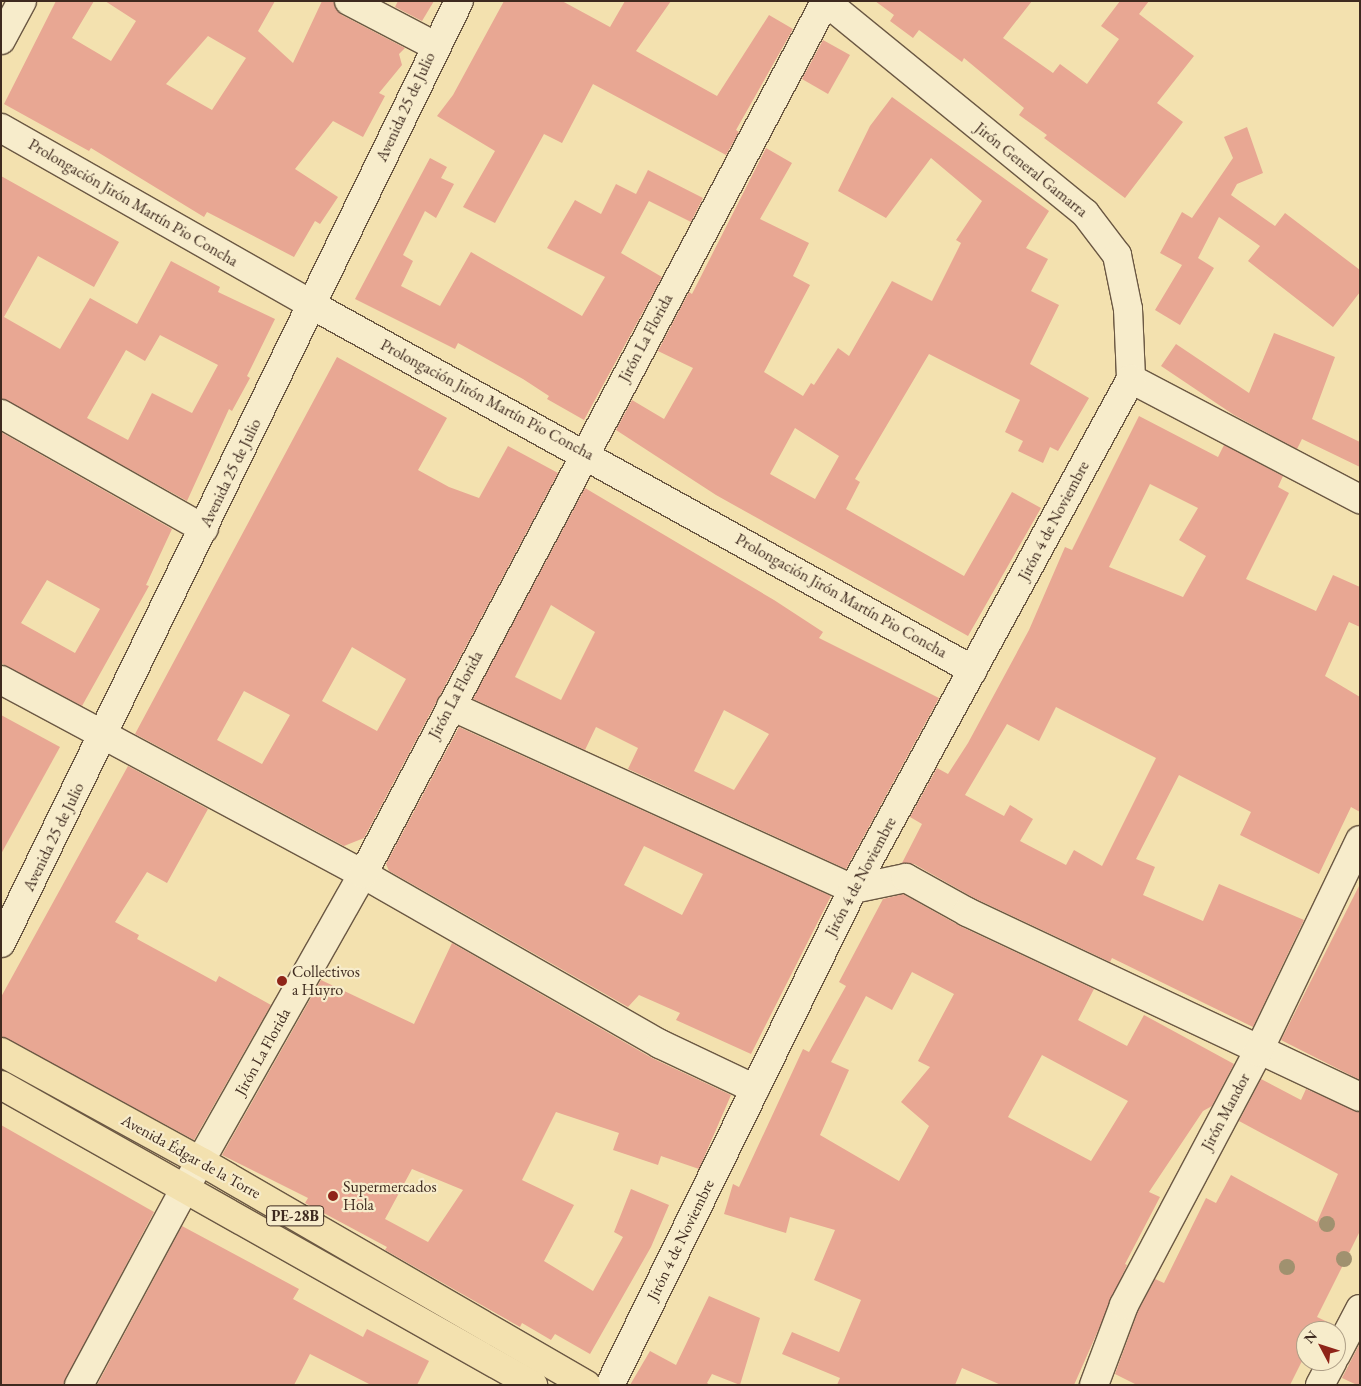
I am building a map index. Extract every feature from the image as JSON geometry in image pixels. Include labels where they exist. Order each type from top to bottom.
[{"type":"highway","name":"Avenida Édgar de la Torre","points":[[1,1052],[202,1162],[586,1385]]},
{"type":"highway","name":"Avenida Édgar de la Torre","points":[[1,1085],[184,1190],[533,1385]]},
{"type":"street","points":[[1,40],[22,1]]},
{"type":"street","points":[[349,1],[435,46]]},
{"type":"street","name":"Avenida 25 de Julio","points":[[1,943],[204,529],[458,1]]},
{"type":"street","name":"Jirón General Gamarra","points":[[825,1],[1085,212],[1117,255],[1128,309],[1130,379]]},
{"type":"street","name":"Jirón La Florida","points":[[79,1385],[184,1190],[202,1162],[362,874],[825,1]]},
{"type":"street","name":"Prolongación Jirón Martín Pio Concha","points":[[1,128],[312,305],[585,452],[973,670]]},
{"type":"street","points":[[1130,379],[1360,499]]},
{"type":"street","name":"Jirón 4 de Noviembre","points":[[610,1385],[853,890],[1130,379]]},
{"type":"street","points":[[1,414],[204,529]]},
{"type":"street","points":[[1,680],[103,737],[362,874],[660,1044],[756,1088]]},
{"type":"street","points":[[451,706],[853,890],[906,878],[967,912],[1258,1052],[1360,1097]]},
{"type":"street","name":"Jirón Mandor","points":[[1094,1385],[1124,1305],[1258,1052],[1360,840]]},
{"type":"street","points":[[1346,1336],[1360,1309]]},
{"type":"street","points":[[1320,1385],[1328,1371]]},
{"type":"building","points":[[56,1],[94,1],[72,38],[111,61],[136,21],[105,1],[275,1],[258,31],[293,63],[322,1],[333,1],[342,15],[405,48],[399,54],[402,65],[379,93],[385,96],[363,137],[333,121],[295,169],[338,197],[320,224],[315,221],[294,257],[207,212],[204,217],[91,148],[89,151],[4,104]],"holes":[[[208,36],[246,58],[212,110],[166,84]]]},
{"type":"building","points":[[398,1],[434,1],[422,21],[395,7]]},
{"type":"building","points":[[504,1],[562,1],[610,27],[625,1],[671,1],[636,51],[717,96],[769,15],[793,29],[736,130],[739,132],[726,155],[593,84],[562,143],[544,134],[495,223],[463,207],[495,151],[437,116],[453,95]]},
{"type":"building","points":[[875,1],[1032,1],[1003,38],[1053,73],[1060,64],[1087,84],[1119,39],[1101,26],[1120,1],[1149,1],[1139,14],[1194,56],[1157,103],[1183,122],[1125,198],[1044,138],[1047,135],[1019,115],[1024,108],[964,58],[962,62],[919,30],[913,38],[890,21],[894,15]]},
{"type":"building","points":[[823,40],[850,55],[828,94],[802,79]]},
{"type":"building","points":[[892,97],[1049,211],[1026,248],[1048,259],[1031,291],[1059,305],[1030,364],[1089,398],[1058,451],[1050,447],[1043,463],[1018,451],[1023,441],[1005,432],[1020,400],[929,354],[855,479],[860,482],[846,509],[964,576],[1012,492],[1041,508],[968,636],[716,495],[616,430],[632,400],[664,419],[693,368],[658,351],[689,292],[692,294],[766,148],[792,163],[760,219],[809,243],[793,276],[810,285],[764,372],[803,396],[811,383],[814,385],[838,348],[849,356],[892,281],[932,301],[961,243],[956,240],[982,201],[931,158],[886,218],[838,191],[870,126]],"holes":[[[795,428],[839,456],[815,499],[770,474]]]},
{"type":"building","points":[[1247,127],[1263,173],[1237,184],[1231,195],[1275,226],[1285,213],[1360,270],[1360,292],[1333,327],[1248,261],[1260,246],[1219,217],[1198,258],[1214,268],[1180,325],[1155,310],[1182,265],[1160,253],[1182,212],[1192,218],[1233,158],[1224,137]]},
{"type":"building","points":[[430,158],[447,167],[441,178],[454,184],[436,218],[425,211],[403,255],[413,261],[401,286],[440,306],[471,252],[582,316],[605,277],[547,248],[575,200],[601,214],[616,184],[636,194],[648,170],[703,198],[691,222],[649,201],[621,253],[662,277],[584,420],[547,399],[549,396],[523,379],[458,343],[455,349],[355,299]]},
{"type":"building","points":[[1,176],[119,242],[94,287],[38,256],[4,317],[60,349],[90,298],[137,324],[171,261],[220,287],[218,292],[275,319],[247,376],[250,378],[232,411],[229,409],[187,501],[1,398]],"holes":[[[160,335],[218,365],[192,413],[152,393],[128,440],[87,418],[126,350],[145,361]]]},
{"type":"building","points":[[1274,333],[1335,357],[1312,419],[1360,442],[1360,467],[1302,439],[1297,449],[1234,415],[1161,366],[1176,344],[1249,393]]},
{"type":"building","points":[[337,357],[447,418],[418,470],[449,487],[479,498],[508,446],[558,473],[364,838],[344,846],[135,734]],"holes":[[[352,647],[406,679],[377,731],[322,701]],[[244,691],[290,715],[262,764],[217,740]]]},
{"type":"building","points":[[1139,416],[1218,457],[1224,445],[1283,476],[1278,487],[1289,493],[1246,579],[1316,611],[1333,575],[1360,587],[1360,627],[1349,622],[1325,676],[1360,697],[1360,812],[1351,807],[1319,874],[1240,835],[1251,812],[1179,775],[1136,859],[1155,867],[1143,895],[1203,921],[1219,884],[1304,920],[1253,1027],[1112,958],[1110,962],[974,898],[914,864],[902,863],[922,824],[910,817],[937,768],[948,774],[968,743],[1029,630],[1065,547],[1072,550]],"holes":[[[1150,484],[1198,508],[1179,540],[1206,556],[1183,597],[1109,567]],[[1056,707],[1156,758],[1102,866],[1074,850],[1066,865],[1020,841],[1033,819],[1010,805],[1004,816],[965,795],[1007,724],[1039,741]]]},
{"type":"building","points":[[1,432],[172,529],[146,585],[149,586],[82,706],[1,663]],"holes":[[[47,580],[100,609],[75,653],[21,623]]]},
{"type":"building","points":[[585,488],[774,600],[823,632],[819,638],[939,698],[846,869],[628,769],[638,748],[596,727],[585,750],[473,699]],"holes":[[[551,605],[595,632],[561,700],[515,677]],[[724,710],[769,734],[734,790],[694,771]]]},
{"type":"building","points":[[1,715],[60,747],[1,854]]},
{"type":"building","points":[[459,727],[831,896],[751,1054],[676,1020],[680,1013],[639,995],[628,1007],[389,871],[386,864]],"holes":[[[644,846],[703,874],[682,915],[624,885]]]},
{"type":"building","points":[[128,766],[208,809],[167,883],[147,872],[115,922],[139,935],[137,939],[216,982],[219,976],[271,1005],[194,1140],[1,1036],[1,997]]},
{"type":"building","points":[[1360,884],[1360,1080],[1281,1040]]},
{"type":"building","points":[[903,894],[960,926],[1094,989],[1078,1020],[1127,1046],[1144,1015],[1234,1064],[1212,1106],[1203,1111],[1149,1192],[1160,1197],[1125,1264],[1127,1265],[1074,1385],[1001,1385],[962,1368],[955,1385],[837,1385],[840,1378],[782,1354],[792,1332],[839,1352],[861,1300],[814,1280],[835,1230],[790,1217],[786,1233],[724,1214],[733,1184],[739,1187],[803,1049],[809,1052],[846,986],[839,982],[883,899]],"holes":[[[912,972],[954,994],[918,1061],[930,1067],[901,1102],[929,1126],[899,1181],[820,1135],[849,1070],[831,1062],[866,996],[892,1010]],[[1042,1055],[1128,1101],[1091,1161],[1008,1117]]]},
{"type":"building","points":[[452,943],[652,1058],[731,1095],[699,1169],[661,1156],[658,1165],[613,1150],[619,1133],[556,1112],[522,1180],[574,1205],[544,1261],[593,1291],[623,1237],[614,1232],[631,1189],[669,1205],[651,1247],[590,1354],[555,1334],[551,1340],[522,1323],[520,1327],[385,1250],[387,1247],[305,1203],[308,1198],[222,1155],[321,980],[414,1024]],"holes":[[[412,1169],[463,1190],[428,1242],[385,1219]]]},
{"type":"building","points":[[1261,1079],[1301,1100],[1306,1089],[1360,1112],[1360,1231],[1317,1317],[1326,1321],[1296,1321],[1297,1371],[1290,1385],[1137,1385],[1115,1374],[1138,1311],[1155,1279],[1164,1283],[1206,1198],[1216,1203],[1231,1175],[1317,1222],[1338,1174],[1239,1121]]},
{"type":"building","points":[[1,1125],[154,1212],[63,1385],[1,1385]]},
{"type":"building","points":[[182,1226],[299,1289],[293,1299],[363,1337],[367,1329],[429,1361],[417,1385],[371,1385],[310,1354],[294,1385],[97,1385]]},
{"type":"building","points":[[709,1296],[760,1318],[740,1385],[712,1374],[707,1383],[710,1385],[630,1385],[650,1351],[676,1365]]},
{"type":"building","points":[[1360,1343],[1360,1385],[1342,1378]]},
{"type":"place","name":"Collectivos a Huyro","points":[[282,981]]},
{"type":"place","name":"Supermercados Hola","points":[[333,1196]]}]
